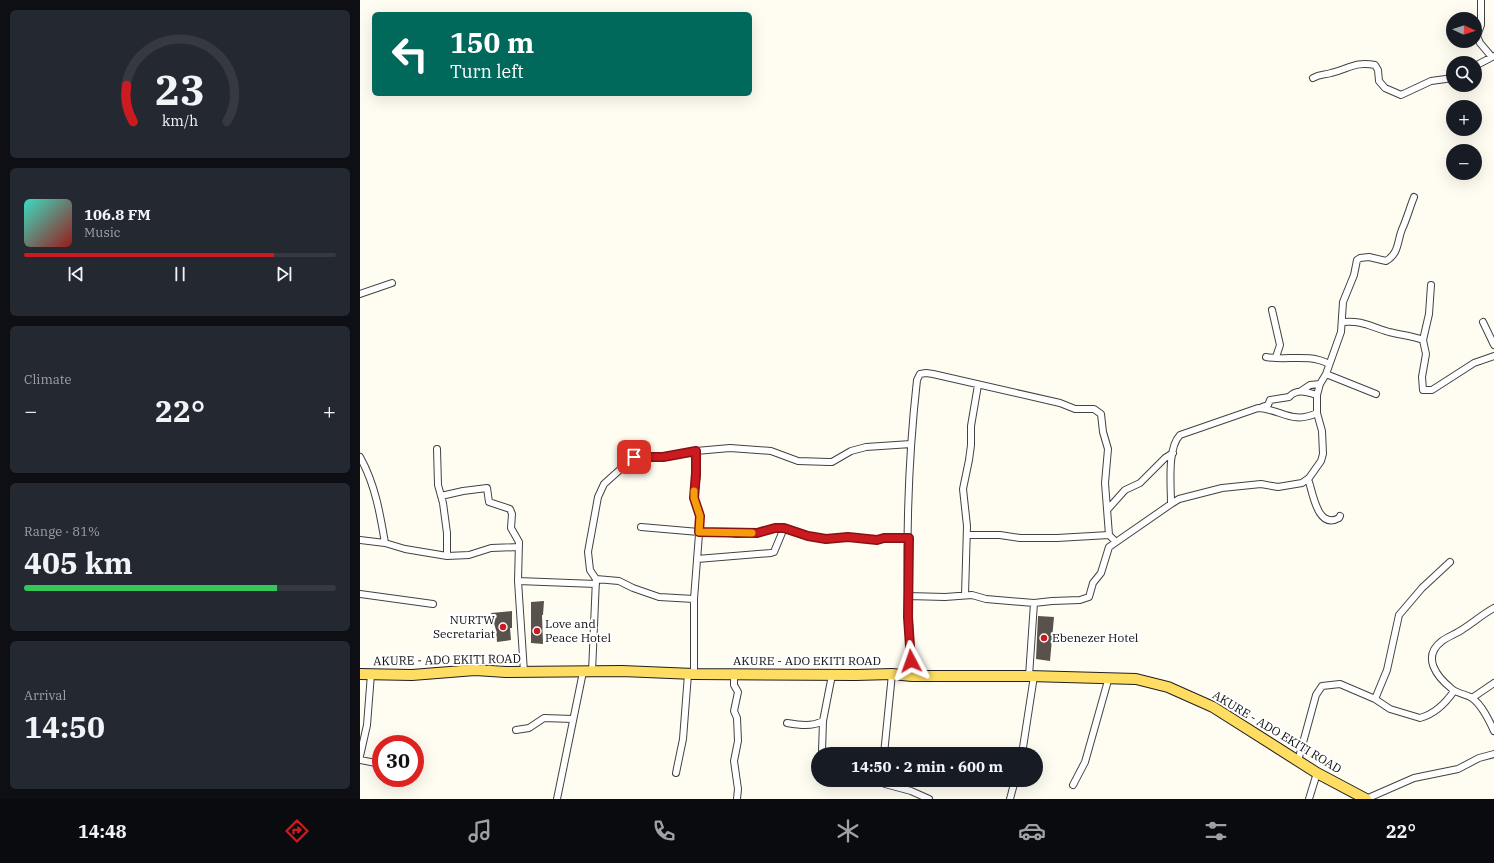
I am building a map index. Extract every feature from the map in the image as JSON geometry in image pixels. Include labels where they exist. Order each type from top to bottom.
[{"type":"main road","name":"AKURE - ADO EKITI ROAD","points":[[360,674],[412,674],[474,670],[524,672],[622,671],[691,674],[892,674],[912,676],[1109,677],[1136,679],[1168,687],[1213,707],[1317,773],[1366,799]]},
{"type":"street","points":[[1481,0],[1481,25],[1477,36],[1480,43],[1492,56],[1482,62]]},
{"type":"street","points":[[1313,78],[1320,74],[1332,73],[1357,63],[1367,63],[1375,65],[1378,70],[1379,81],[1385,88],[1401,95],[1431,81],[1446,79]]},
{"type":"street","points":[[908,596],[945,597],[965,595],[986,599],[1034,603],[1052,600],[1080,600],[1089,597],[1093,583],[1101,573],[1108,550],[1116,542],[1179,499],[1222,488],[1261,484],[1278,487],[1302,483],[1307,480],[1321,461],[1323,454],[1322,431],[1317,413],[1317,395],[1341,332],[1343,322],[1343,302],[1354,275],[1357,260],[1364,257],[1386,261],[1389,259],[1398,247],[1403,226],[1414,197]]},
{"type":"street","points":[[360,294],[392,283]]},
{"type":"street","points":[[1432,285],[1429,314],[1423,340],[1426,354],[1422,377],[1423,390],[1427,392],[1432,390],[1474,363],[1494,356]]},
{"type":"street","points":[[1272,310],[1280,345],[1276,357]]},
{"type":"street","points":[[1343,322],[1353,321],[1365,323],[1388,332],[1411,336],[1423,340]]},
{"type":"street","points":[[1483,322],[1494,345]]},
{"type":"street","points":[[1266,357],[1314,359],[1329,364]]},
{"type":"street","points":[[912,676],[908,617],[911,444],[917,380],[920,374],[933,374],[1060,403],[1075,409],[1090,408],[1099,412],[1108,449],[1106,483],[1109,535],[1116,542]]},
{"type":"street","points":[[1326,374],[1376,394]]},
{"type":"street","points":[[1170,504],[1172,454],[1176,440],[1180,435],[1268,405],[1270,400],[1289,397],[1310,385],[1320,384]]},
{"type":"street","points":[[965,595],[967,512],[963,490],[970,460],[971,426],[978,385]]},
{"type":"street","points":[[1301,390],[1317,395]]},
{"type":"street","points":[[1258,408],[1269,409],[1290,417],[1311,416],[1317,413]]},
{"type":"street","points":[[557,799],[573,719],[588,672],[596,582],[590,570],[588,552],[596,505],[604,484],[634,457],[663,457],[696,451],[730,448],[771,451],[798,461],[832,462],[851,450],[866,447],[911,444]]},
{"type":"street","points":[[437,449],[438,485],[447,533],[446,556]]},
{"type":"street","points":[[676,773],[683,739],[691,674],[694,599],[700,516],[694,498],[696,451]]},
{"type":"street","points":[[1108,509],[1125,490],[1140,483],[1165,458],[1172,454]]},
{"type":"street","points":[[360,457],[374,489],[385,543]]},
{"type":"street","points":[[1307,480],[1319,513],[1327,520],[1335,520],[1340,516]]},
{"type":"street","points":[[441,496],[487,488],[489,502],[508,507],[512,511],[511,528],[518,538],[519,547],[518,581],[524,672]]},
{"type":"street","points":[[641,527],[699,532],[757,533],[775,528],[784,528],[808,536],[826,539],[848,537],[877,540],[884,538],[909,538]]},
{"type":"street","points":[[697,559],[772,553],[774,552],[784,528]]},
{"type":"street","points":[[967,535],[1000,535],[1020,538],[1057,538],[1109,535]]},
{"type":"street","points":[[360,540],[385,543],[406,549],[446,556],[470,555],[491,548],[519,547]]},
{"type":"street","points":[[1375,698],[1387,670],[1399,615],[1422,588],[1450,562]]},
{"type":"street","points":[[518,581],[619,581],[633,588],[659,597],[694,599]]},
{"type":"street","points":[[360,594],[433,604]]},
{"type":"street","points":[[1023,747],[1032,676],[1034,603]]},
{"type":"street","points":[[1494,608],[1463,630],[1449,636],[1435,649],[1432,661],[1435,672],[1454,691],[1472,698],[1486,716],[1494,731]]},
{"type":"street","points":[[360,756],[367,725],[371,674]]},
{"type":"street","points":[[734,674],[734,685],[738,692],[734,711],[737,718],[738,742],[734,761],[738,789],[737,799]]},
{"type":"street","points":[[885,747],[892,674]]},
{"type":"street","points":[[822,747],[823,720],[832,675]]},
{"type":"street","points":[[1073,785],[1085,762],[1109,677]]},
{"type":"street","points":[[1472,698],[1494,683]]},
{"type":"street","points":[[1298,761],[1316,695],[1322,686],[1340,684],[1375,698],[1390,709],[1420,718],[1432,713],[1446,704],[1454,691]]},
{"type":"street","points":[[516,730],[530,728],[544,718],[573,719]]},
{"type":"street","points":[[787,723],[809,726],[817,724],[823,720]]},
{"type":"street","points":[[1366,799],[1414,778],[1458,769],[1479,758],[1494,754]]},
{"type":"street","points":[[360,760],[372,762]]},
{"type":"street","points":[[1309,799],[1317,773]]},
{"type":"street","points":[[896,787],[911,791],[929,799]]},
{"type":"street","points":[[1010,799],[1013,787]]},
{"type":"building","name":"Love and Peace Hotel","points":[[544,601],[542,615],[543,644],[531,643],[531,602]]},
{"type":"building","name":"NURTW Secretariat","points":[[512,611],[512,628],[510,628],[511,640],[497,642],[496,630],[491,613]]},
{"type":"building","name":"Ebenezer Hotel","points":[[1038,616],[1054,617],[1050,661],[1036,659]]},
{"type":"slow traffic","points":[[694,491],[694,498],[700,516],[699,532],[725,532],[737,534],[752,533]]},
{"type":"place","name":"NURTW Secretariat","points":[[503,627]]},
{"type":"place","name":"Love and Peace Hotel","points":[[537,631]]},
{"type":"place","name":"Ebenezer Hotel","points":[[1044,638]]},
{"type":"route","points":[[634,457],[663,457],[696,451],[694,498],[700,516],[699,532],[725,532],[737,534],[757,533],[775,528],[784,528],[791,529],[808,536],[826,539],[837,537],[877,540],[884,538],[909,538],[908,617],[911,661]]}]
